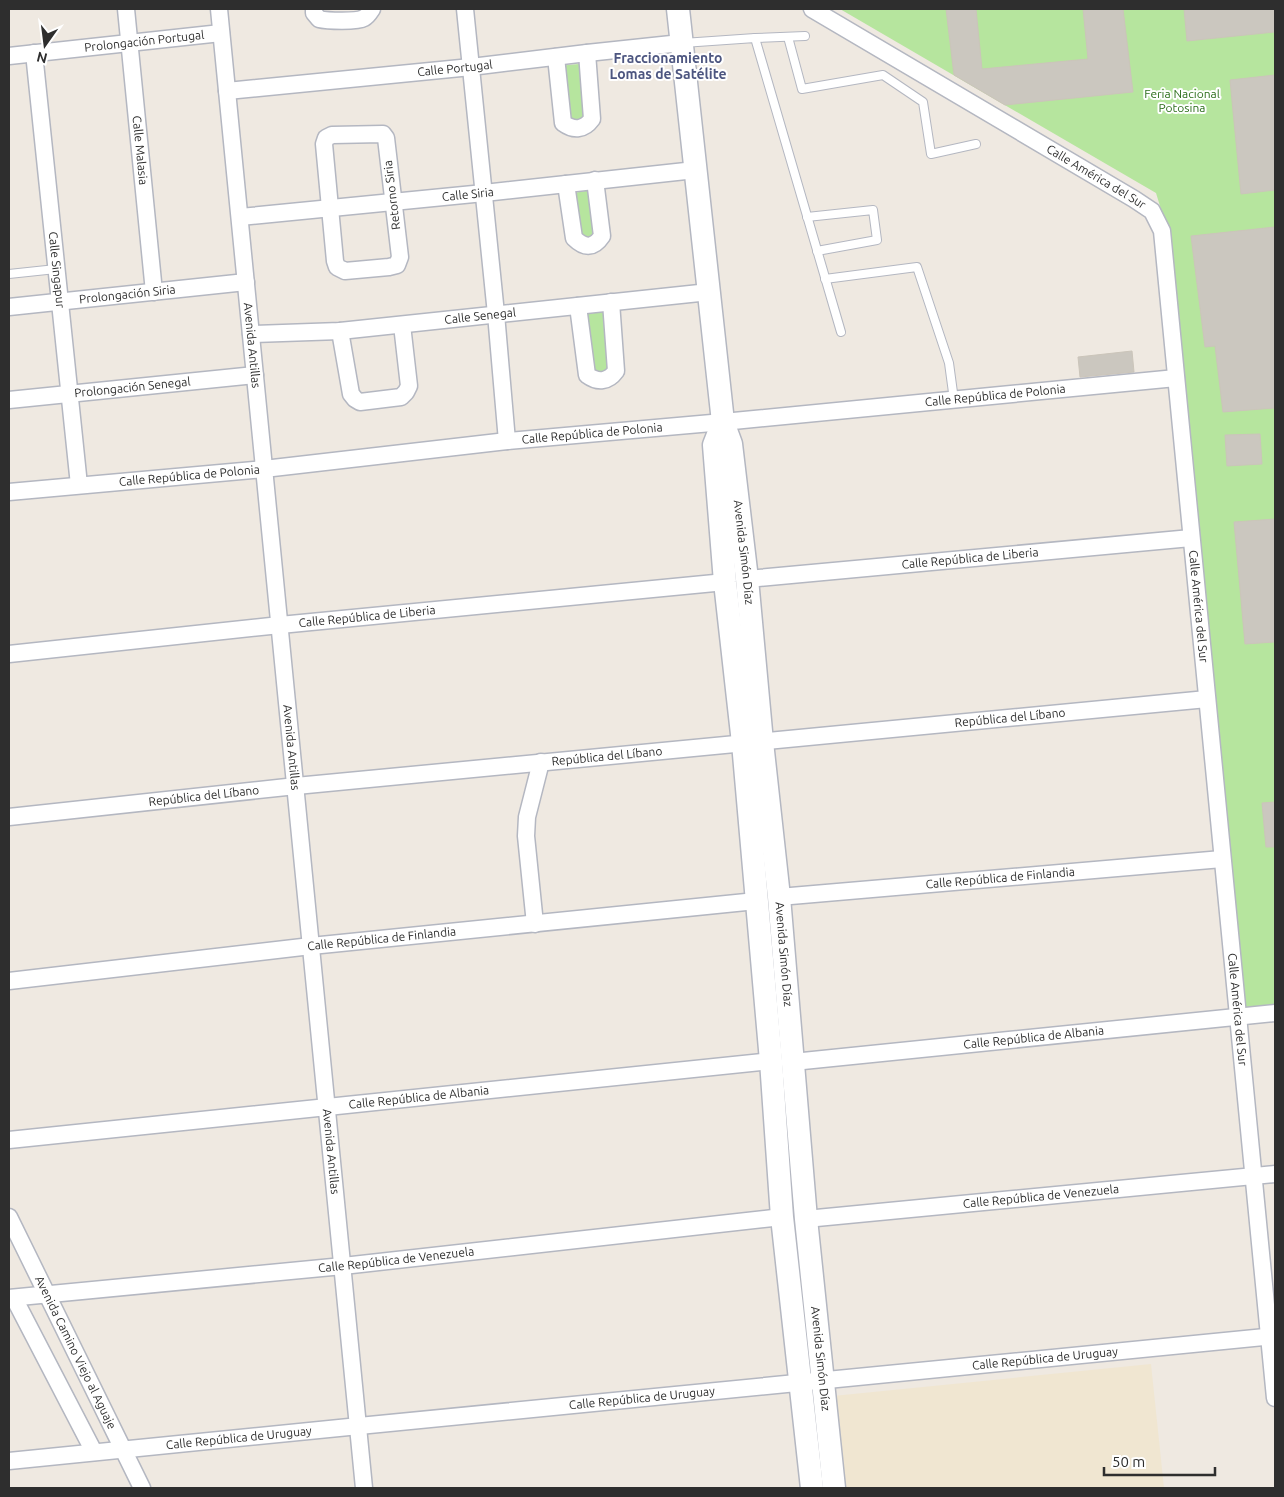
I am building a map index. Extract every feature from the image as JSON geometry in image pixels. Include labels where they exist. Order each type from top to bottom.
[{"type":"main road","name":"Avenida Simón Díaz","points":[[678,9],[723,422],[731,444],[747,579],[756,901],[782,1217],[812,1488]]},
{"type":"main road","name":"Avenida Simón Díaz","points":[[723,422],[714,445],[725,582],[779,897],[806,1219],[834,1488]]},
{"type":"street","name":"Calle Malasia","points":[[126,9],[154,292]]},
{"type":"street","name":"Avenida Antillas","points":[[219,9],[364,1488]]},
{"type":"street","points":[[314,9],[319,19],[328,21],[363,19],[372,9]]},
{"type":"street","points":[[465,9],[496,314],[506,441]]},
{"type":"street","name":"Calle América del Sur","points":[[812,9],[1134,199],[1152,212],[1162,230],[1222,859],[1272,1336],[1275,1398]]},
{"type":"street","name":"Prolongación Portugal","points":[[9,56],[221,33]]},
{"type":"street","name":"Calle Portugal","points":[[227,91],[471,67],[556,58],[587,52],[681,43]]},
{"type":"street","points":[[556,58],[563,123],[570,128],[579,128],[587,126],[592,119],[587,52]]},
{"type":"street","name":"Calle Singapur","points":[[34,53],[79,485]]},
{"type":"street","name":"Retorno Siria","points":[[383,134],[386,138],[392,202],[400,257],[397,265],[345,271],[337,268],[330,209],[324,144],[326,138],[332,135],[383,134]]},
{"type":"street","name":"Calle Siria","points":[[240,217],[695,170]]},
{"type":"street","points":[[566,184],[574,238],[580,244],[590,246],[597,243],[602,236],[595,180]]},
{"type":"street","name":"Prolongación Siria","points":[[9,307],[246,282]]},
{"type":"street","name":"Calle Senegal","points":[[251,334],[340,331],[709,292]]},
{"type":"street","points":[[578,306],[587,375],[593,380],[603,381],[611,377],[616,371],[611,302]]},
{"type":"street","points":[[340,331],[351,394],[360,402],[401,396],[406,392],[409,386],[402,325]]},
{"type":"street","name":"Prolongación Senegal","points":[[9,400],[255,375]]},
{"type":"street","name":"Calle República de Polonia","points":[[9,492],[264,470],[506,441],[1176,378]]},
{"type":"street","name":"Calle República de Liberia","points":[[747,579],[1191,538]]},
{"type":"street","name":"Calle República de Liberia","points":[[9,654],[280,625],[725,582]]},
{"type":"street","name":"República del Líbano","points":[[9,817],[296,786],[1207,699]]},
{"type":"street","points":[[535,924],[526,836],[527,817],[541,762]]},
{"type":"street","name":"Calle República de Finlandia","points":[[779,897],[1222,859]]},
{"type":"street","name":"Calle República de Finlandia","points":[[9,981],[311,946],[756,901]]},
{"type":"street","name":"Calle República de Albania","points":[[793,1062],[1275,1014]]},
{"type":"street","name":"Calle República de Albania","points":[[9,1140],[770,1062]]},
{"type":"street","name":"Calle República de Venezuela","points":[[806,1219],[1275,1174]]},
{"type":"street","name":"Avenida Camino Viejo al Aguaje","points":[[9,1217],[142,1488]]},
{"type":"street","name":"Calle República de Venezuela","points":[[12,1298],[343,1266],[782,1217]]},
{"type":"street","points":[[12,1298],[94,1452]]},
{"type":"street","name":"Calle República de Uruguay","points":[[9,1461],[1272,1336]]},
{"type":"lane","points":[[681,43],[805,36]]},
{"type":"lane","points":[[788,37],[802,88],[883,75],[923,102],[932,154],[976,144]]},
{"type":"lane","points":[[755,38],[841,332]]},
{"type":"lane","points":[[808,217],[873,210],[877,240],[817,251]]},
{"type":"lane","points":[[826,278],[917,267],[949,363],[954,400]]},
{"type":"lane","points":[[9,274],[56,269]]},
{"type":"shaded area","points":[[1151,1364],[1164,1488],[842,1488],[833,1396]]},
{"type":"green space","name":"Feria Nacional Potosina","points":[[840,9],[1275,9],[1275,1005],[1243,1008],[1167,229],[1156,193]]},
{"type":"green space","points":[[579,64],[584,120],[563,119],[558,66]]},
{"type":"green space","points":[[592,190],[598,242],[578,243],[573,193]]},
{"type":"green space","points":[[605,312],[612,371],[592,375],[584,314]]},
{"type":"building","points":[[946,9],[976,9],[982,69],[1088,59],[1083,9],[1123,9],[1133,92],[1005,105],[954,75]]},
{"type":"building","points":[[1184,9],[1275,9],[1275,32],[1187,41]]},
{"type":"building","points":[[1275,75],[1275,190],[1241,194],[1230,80]]},
{"type":"building","points":[[1275,227],[1275,408],[1223,412],[1215,346],[1205,347],[1191,236]]},
{"type":"building","points":[[1132,351],[1134,372],[1080,377],[1078,357]]},
{"type":"building","points":[[1260,434],[1262,464],[1227,466],[1225,435]]},
{"type":"building","points":[[1275,519],[1275,642],[1245,644],[1234,522]]},
{"type":"building","points":[[1275,802],[1275,847],[1266,847],[1262,803]]},
{"type":"district","name":"Fraccionamiento Lomas de Satélite","points":[[668,66]]}]
